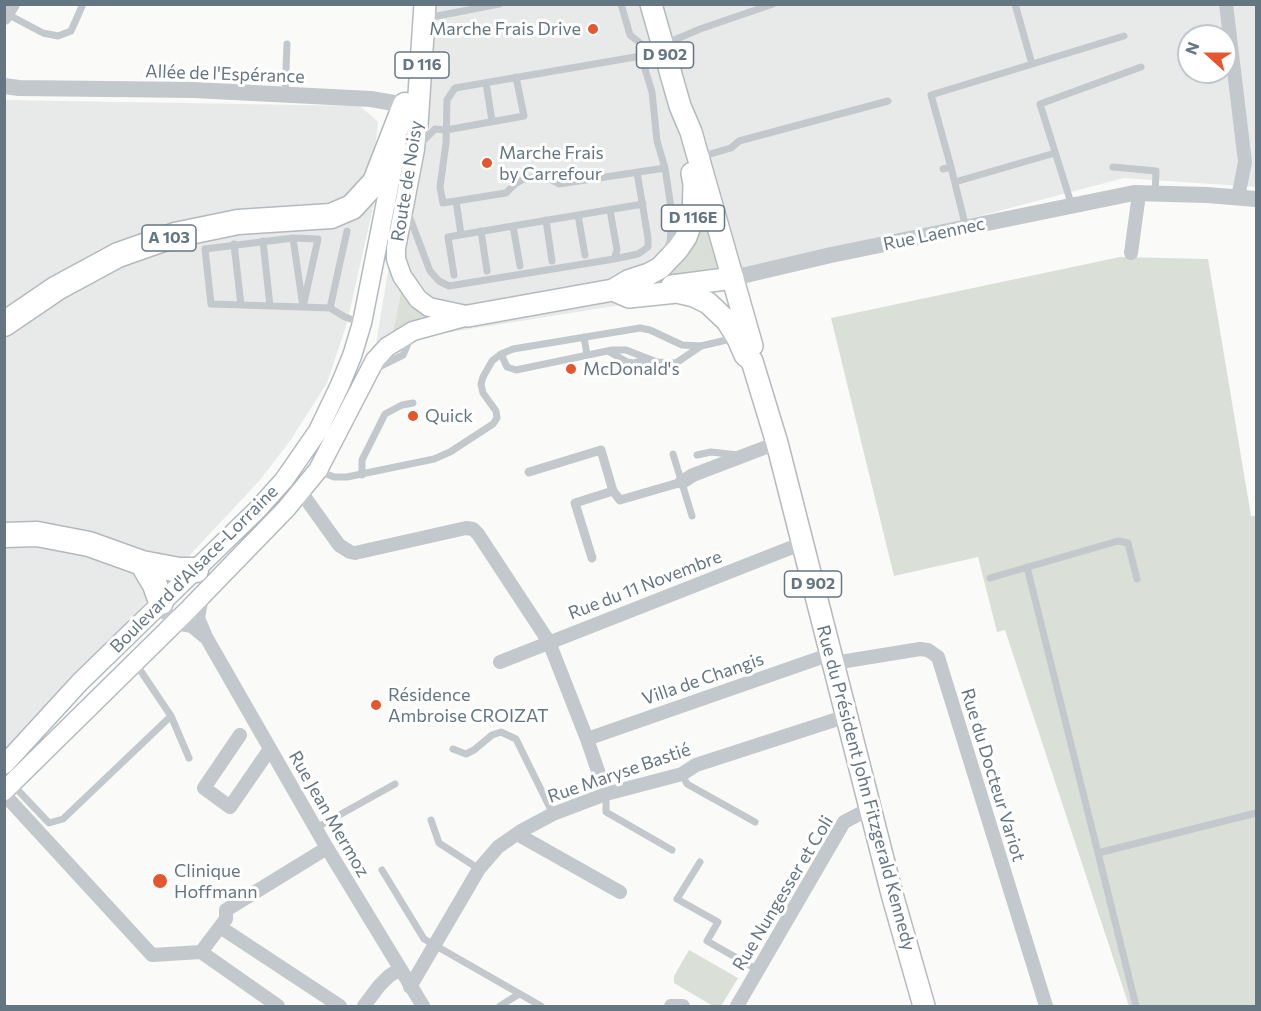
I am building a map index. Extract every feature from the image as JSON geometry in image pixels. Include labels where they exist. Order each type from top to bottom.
[{"type":"highway","name":"A 103","points":[[4,324],[57,288],[118,255],[176,235],[238,222],[331,216],[352,207],[375,182],[411,115]]},
{"type":"highway","points":[[4,535],[37,534],[88,544],[142,563],[179,570],[196,570]]},
{"type":"highway","points":[[142,563],[152,579],[161,602]]},
{"type":"main road","name":"D 902","points":[[651,4],[680,106],[691,132],[734,278],[754,351],[752,361],[745,355],[737,337],[723,317]]},
{"type":"main road","name":"Route de Noisy","points":[[422,9],[411,115],[415,149],[396,248],[396,259],[406,283],[417,299],[429,307],[468,316]]},
{"type":"main road","name":"Rue Laennec","points":[[613,290],[660,268],[682,243],[693,217],[694,184],[680,106]]},
{"type":"main road","name":"Boulevard d'Alsace-Lorraine","points":[[4,765],[80,682],[257,510],[284,480],[303,453],[334,399],[352,356],[362,323],[381,234],[411,115]]},
{"type":"main road","name":"Rue Laennec","points":[[468,316],[613,290],[628,291],[734,278]]},
{"type":"main road","points":[[723,317],[724,298],[734,278]]},
{"type":"main road","name":"Rue Laennec","points":[[613,290],[629,297],[663,292],[686,294],[708,303],[723,317]]},
{"type":"main road","name":"Boulevard d'Alsace-Lorraine","points":[[7,790],[246,552],[301,492],[318,470],[375,360],[387,347],[413,331],[468,316]]},
{"type":"main road","name":"Rue du Président John Fitzgerald Kennedy","points":[[752,361],[777,442],[892,894],[924,1006]]},
{"type":"main road","points":[[196,570],[216,569],[246,552]]},
{"type":"street","points":[[1226,4],[1245,162],[1238,198]]},
{"type":"street","name":"Allée de l'Espérance","points":[[9,85],[145,91],[194,85],[371,99],[411,115]]},
{"type":"street","points":[[1131,253],[1147,194]]},
{"type":"street","name":"Rue Laennec","points":[[734,278],[831,255],[1072,206],[1147,194],[1257,199]]},
{"type":"street","points":[[529,472],[601,450],[613,491],[620,500],[681,482],[693,475],[777,442]]},
{"type":"street","points":[[592,558],[575,503],[613,491]]},
{"type":"street","points":[[301,492],[339,545],[350,552],[355,553],[460,529],[473,529],[549,642],[606,794]]},
{"type":"street","name":"Rue du 11 Novembre","points":[[500,662],[803,543]]},
{"type":"street","name":"Rue Jean Mermoz","points":[[202,596],[198,618],[206,638],[327,848],[423,1006]]},
{"type":"street","points":[[161,602],[175,623],[192,626],[206,638]]},
{"type":"street","name":"Rue du Docteur Variot","points":[[832,659],[920,649],[928,650],[938,657],[1046,1006]]},
{"type":"street","name":"Villa de Changis","points":[[587,739],[832,659]]},
{"type":"street","name":"Rue Maryse Bastié","points":[[410,987],[480,869],[498,848],[517,834],[553,814],[606,794],[682,774],[696,765],[847,716]]},
{"type":"street","points":[[240,735],[204,788],[230,807],[270,749]]},
{"type":"street","points":[[7,790],[152,955],[201,952],[278,1006]]},
{"type":"street","name":"Rue Nungesser et Coli","points":[[736,1006],[844,822],[871,808]]},
{"type":"street","points":[[517,834],[620,892]]},
{"type":"street","points":[[201,952],[226,919],[226,910],[327,848]]},
{"type":"street","points":[[220,927],[340,1006]]},
{"type":"street","points":[[364,1006],[389,976],[400,969]]},
{"type":"street","points":[[671,1006],[683,1006]]},
{"type":"lane","points":[[8,12],[43,33],[58,36],[71,31],[83,4]]},
{"type":"lane","points":[[422,9],[499,4]]},
{"type":"lane","points":[[621,4],[630,35],[640,43],[641,56],[652,92],[657,141],[665,168],[672,214],[670,242],[660,268]]},
{"type":"lane","points":[[662,45],[772,4]]},
{"type":"lane","points":[[1015,4],[1032,64]]},
{"type":"lane","points":[[966,228],[931,95],[1124,36]]},
{"type":"lane","points":[[285,94],[287,44]]},
{"type":"lane","points":[[641,56],[454,88],[447,100],[446,143],[440,187],[443,203],[506,193],[524,179],[544,176],[560,184],[665,168]]},
{"type":"lane","points":[[1072,206],[1040,104],[1141,66]]},
{"type":"lane","points":[[415,149],[435,129],[446,130],[524,116],[516,77]]},
{"type":"lane","points":[[486,82],[492,122]]},
{"type":"lane","points":[[697,158],[731,148],[739,141],[888,101]]},
{"type":"lane","points":[[955,182],[1055,153]]},
{"type":"lane","points":[[943,169],[951,167]]},
{"type":"lane","points":[[1113,167],[1156,171],[1147,194]]},
{"type":"lane","points":[[404,202],[430,271],[439,281],[449,286],[638,254],[648,247],[637,172]]},
{"type":"lane","points":[[456,201],[461,234]]},
{"type":"lane","points":[[454,275],[448,237],[643,204]]},
{"type":"lane","points":[[610,210],[617,250],[614,259]]},
{"type":"lane","points":[[578,215],[585,255]]},
{"type":"lane","points":[[546,220],[552,261]]},
{"type":"lane","points":[[513,226],[520,266]]},
{"type":"lane","points":[[330,308],[346,231]]},
{"type":"lane","points":[[481,231],[487,271]]},
{"type":"lane","points":[[303,307],[318,239],[293,238],[206,249],[211,304],[330,308],[362,323]]},
{"type":"lane","points":[[293,238],[303,307]]},
{"type":"lane","points":[[263,242],[270,306]]},
{"type":"lane","points":[[234,244],[241,305]]},
{"type":"lane","points":[[318,470],[326,475],[340,478],[362,475],[434,459],[450,452],[493,424],[497,418],[496,411],[483,393],[481,384],[488,368],[501,354],[513,349],[640,328],[650,330],[682,345],[701,346],[737,337]]},
{"type":"lane","points":[[584,337],[587,355]]},
{"type":"lane","points":[[501,354],[507,367],[516,370],[608,351],[626,350],[649,359],[676,363],[701,346]]},
{"type":"lane","points":[[608,351],[627,362],[634,363],[649,359]]},
{"type":"lane","points":[[362,475],[362,460],[385,414],[402,405],[413,403]]},
{"type":"lane","points":[[697,455],[711,452],[741,456]]},
{"type":"lane","points":[[673,454],[692,516]]},
{"type":"lane","points":[[990,578],[1118,541],[1128,543],[1137,579]]},
{"type":"lane","points":[[1027,567],[1136,1006]]},
{"type":"lane","points":[[135,663],[171,716],[189,758]]},
{"type":"lane","points":[[7,790],[49,823],[63,819],[171,716]]},
{"type":"lane","points":[[453,749],[466,754],[492,735],[501,732],[516,739],[553,814]]},
{"type":"lane","points":[[682,774],[687,784],[755,822]]},
{"type":"lane","points":[[316,828],[395,784]]},
{"type":"lane","points":[[606,794],[606,812],[672,850]]},
{"type":"lane","points":[[1098,853],[1257,813]]},
{"type":"lane","points":[[431,820],[439,843],[480,869]]},
{"type":"lane","points":[[700,862],[677,899],[718,922],[707,941],[758,970]]},
{"type":"lane","points":[[382,870],[424,939],[542,1006]]},
{"type":"lane","points":[[500,1006],[519,994]]},
{"type":"shaded area","points":[[417,5],[1256,5],[1256,187],[1124,178],[831,255],[734,287],[376,344],[401,193]]},
{"type":"shaded area","points":[[5,100],[360,106],[378,122],[375,152],[366,182],[374,203],[347,323],[327,383],[290,441],[260,480],[5,753]]},
{"type":"shaded area","points":[[704,211],[726,275],[655,284]]},
{"type":"shaded area","points":[[1120,257],[1208,259],[1251,516],[1256,516],[1256,1006],[1129,1006],[1005,630],[997,632],[978,557],[894,576],[831,318]]},
{"type":"shaded area","points":[[402,289],[437,318],[393,333]]},
{"type":"shaded area","points":[[689,950],[738,978],[721,1006],[713,1006],[674,983],[674,976]]},
{"type":"place","name":"Marche Frais Drive","points":[[593,29]]},
{"type":"place","name":"Marche Frais by Carrefour","points":[[487,163]]},
{"type":"place","name":"McDonald's","points":[[571,369]]},
{"type":"place","name":"Quick","points":[[413,416]]},
{"type":"place","name":"Résidence Ambroise CROIZAT","points":[[376,705]]},
{"type":"place","name":"Clinique Hoffmann","points":[[160,881]]}]
